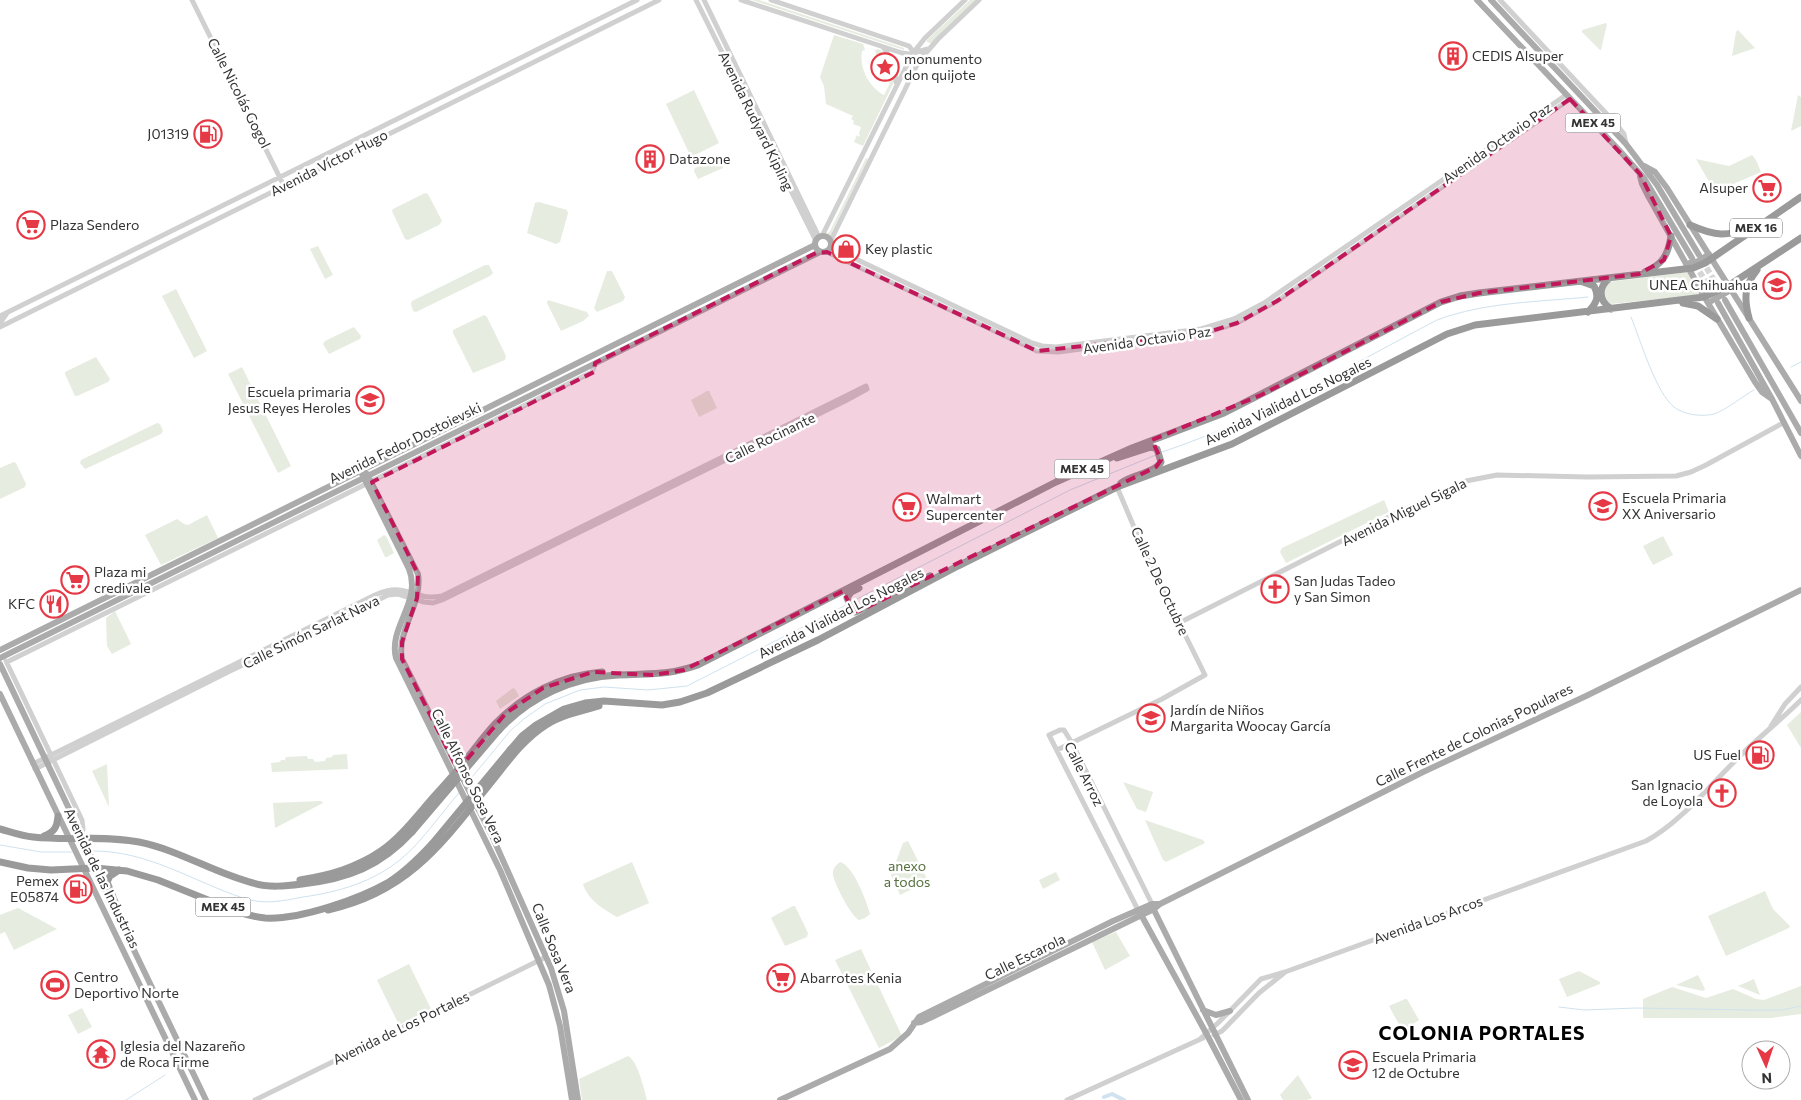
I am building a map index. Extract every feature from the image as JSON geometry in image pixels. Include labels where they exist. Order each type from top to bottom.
[{"type":"highway","name":"MEX 16","points":[[1710,256],[1801,197]]},
{"type":"highway","points":[[1690,225],[1721,235],[1759,226]]},
{"type":"highway","points":[[1639,274],[1653,268],[1664,260],[1669,250],[1672,236]]},
{"type":"highway","name":"MEX 16","points":[[1730,288],[1760,265],[1801,238]]},
{"type":"highway","name":"Avenida Vialidad Los Nogales","points":[[0,829],[31,837],[68,839],[82,837],[114,838],[141,842],[185,856],[251,883],[272,886],[320,882],[354,874],[397,848],[510,718],[557,689],[596,677],[653,675],[684,670],[698,665],[1097,462],[1224,413],[1441,302],[1479,293],[1580,282],[1702,265],[1710,256]]},
{"type":"highway","points":[[1749,318],[1746,305],[1746,288],[1760,265]]},
{"type":"highway","points":[[1610,278],[1603,284],[1601,292],[1604,303],[1611,309]]},
{"type":"highway","points":[[1580,282],[1594,286],[1597,294],[1596,302],[1588,312]]},
{"type":"highway","name":"Avenida Vialidad Los Nogales","points":[[0,862],[44,869],[95,868],[121,870],[158,880],[220,906],[252,916],[276,918],[313,910],[359,896],[390,881],[419,858],[522,736],[536,725],[557,713],[585,704],[613,702],[662,704],[680,702],[707,694],[818,640],[958,566],[1117,487],[1232,444],[1446,334],[1475,325],[1670,302],[1706,300],[1730,288]]},
{"type":"highway","name":"MEX 45","points":[[1670,302],[1689,303],[1698,306],[1717,319]]},
{"type":"highway","points":[[1097,462],[1120,458],[1151,447],[1157,449],[1161,462],[1156,467],[1123,481],[1117,487]]},
{"type":"highway","points":[[940,542],[921,555],[851,592],[847,599],[853,611],[859,612],[933,575],[958,566]]},
{"type":"highway","points":[[760,624],[764,631]]},
{"type":"highway","points":[[272,886],[350,868],[370,858],[390,844],[402,834],[457,773],[494,725],[506,713],[529,696],[550,685],[582,674],[612,672],[619,675]]},
{"type":"highway","points":[[313,910],[327,910],[362,901],[400,880],[421,864],[528,739],[546,725],[567,714],[613,702]]},
{"type":"highway","points":[[42,837],[53,832],[57,825],[58,816]]},
{"type":"highway","points":[[113,906],[115,902],[107,882],[110,876],[121,870]]},
{"type":"main road","name":"MEX 45","points":[[1477,0],[1640,174],[1692,258]]},
{"type":"main road","name":"MEX 45","points":[[1491,0],[1626,144],[1643,165],[1667,201],[1699,255]]},
{"type":"main road","points":[[1643,165],[1655,172],[1801,401]]},
{"type":"main road","points":[[1640,174],[1642,184],[1717,319]]},
{"type":"main road","points":[[828,237],[832,243],[824,252],[818,240],[828,237]]},
{"type":"main road","name":"Avenida Fedor Dostoievski","points":[[0,657],[818,240]]},
{"type":"main road","name":"Avenida Fedor Dostoievski","points":[[0,650],[824,252]]},
{"type":"main road","points":[[1725,300],[1801,433]]},
{"type":"main road","name":"MEX 45","points":[[1718,303],[1772,399],[1801,456]]},
{"type":"main road","name":"MEX 45","points":[[1717,319],[1755,382],[1762,392],[1772,399]]},
{"type":"main road","name":"Calle Alfonso Sosa Vera","points":[[364,473],[413,581],[414,597],[402,642],[402,659],[473,805],[549,985],[557,1011],[572,1100]]},
{"type":"main road","name":"Calle Frente de Colonias Populares","points":[[1139,913],[1423,772],[1586,696],[1801,590]]},
{"type":"main road","name":"Avenida de las Industrias","points":[[3,665],[49,760],[95,868],[206,1100]]},
{"type":"main road","name":"Avenida de las Industrias","points":[[0,694],[72,848],[137,977],[195,1099]]},
{"type":"main road","name":"Calle Alfonso Sosa Vera","points":[[486,834],[518,895]]},
{"type":"main road","name":"Calle Sosa Vera","points":[[518,895],[546,957],[561,998],[578,1100]]},
{"type":"main road","name":"Calle Arroz","points":[[1155,906],[1203,1010],[1248,1100]]},
{"type":"main road","name":"Calle Arroz","points":[[1139,913],[1240,1100]]},
{"type":"main road","name":"Calle Escarola","points":[[780,1100],[890,1049],[901,1041],[918,1021],[1139,913]]},
{"type":"main road","points":[[1203,1010],[1216,1014],[1230,1011]]},
{"type":"street","name":"Calle Nicolás Gogol","points":[[192,0],[284,186]]},
{"type":"street","name":"Avenida Víctor Hugo","points":[[0,316],[638,0]]},
{"type":"street","name":"Avenida Víctor Hugo","points":[[0,327],[660,0]]},
{"type":"street","name":"Avenida Rudyard Kipling","points":[[696,0],[818,240]]},
{"type":"street","name":"Avenida Rudyard Kipling","points":[[704,0],[818,240]]},
{"type":"street","points":[[740,0],[906,54],[928,49]]},
{"type":"street","points":[[772,0],[909,46],[916,66]]},
{"type":"street","points":[[818,240],[913,53],[965,0]]},
{"type":"street","points":[[832,243],[916,66],[928,49],[980,0]]},
{"type":"street","points":[[1500,0],[1617,125],[1624,134],[1626,144]]},
{"type":"street","points":[[596,21],[600,29]]},
{"type":"street","points":[[883,46],[894,63],[896,84]]},
{"type":"street","name":"Avenida Octavio Paz","points":[[832,243],[862,262],[1032,343],[1042,346],[1056,347],[1202,329],[1234,319],[1264,303],[1568,97]]},
{"type":"street","name":"Avenida Octavio Paz","points":[[824,252],[1037,351],[1058,352],[1205,333],[1237,323],[1277,301],[1568,97]]},
{"type":"street","points":[[0,323],[7,313]]},
{"type":"street","points":[[3,665],[592,372],[595,363]]},
{"type":"street","name":"Calle Rocinante","points":[[671,484],[867,387]]},
{"type":"street","name":"Avenida Miguel Sigala","points":[[1179,622],[1395,514],[1466,481],[1497,475],[1676,476],[1706,465],[1783,423]]},
{"type":"street","name":"Calle Simón Sarlat Nava","points":[[34,767],[375,595],[397,590],[433,603],[442,600],[671,484]]},
{"type":"street","name":"Calle 2 De Octubre","points":[[1072,742],[1203,677],[1205,674],[1148,560],[1117,487]]},
{"type":"street","name":"Avenida de las Industrias","points":[[0,657],[3,665]]},
{"type":"street","points":[[1770,729],[1785,704],[1801,687]]},
{"type":"street","points":[[1770,729],[1801,700]]},
{"type":"street","name":"Avenida Los Arcos","points":[[1214,1031],[1230,1011],[1261,979],[1646,842],[1661,833],[1770,729]]},
{"type":"street","name":"Calle Arroz","points":[[1139,913],[1049,735],[1055,732],[1064,730],[1072,742],[1155,906]]},
{"type":"street","points":[[1057,750],[1072,742]]},
{"type":"street","name":"Avenida de Los Portales","points":[[255,1100],[546,957]]},
{"type":"street","name":"Avenida Los Arcos","points":[[1067,1100],[1214,1031],[1222,1030],[1259,993],[1285,972]]},
{"type":"highlighted area","points":[[1570,99],[1640,174],[1671,236],[1664,260],[1639,274],[1479,293],[1441,302],[1261,395],[1152,440],[1161,460],[1156,467],[859,611],[853,611],[843,591],[684,670],[653,675],[593,672],[543,688],[506,713],[458,770],[402,659],[402,642],[417,598],[418,574],[372,482],[594,372],[595,363],[816,253],[827,252],[1037,351],[1205,333],[1237,323],[1277,301]]},
{"type":"green space","points":[[752,0],[759,0],[904,48],[904,50]]},
{"type":"green space","points":[[970,0],[979,0],[932,44],[927,42],[927,40]]},
{"type":"green space","points":[[1607,24],[1600,50],[1582,30]]},
{"type":"green space","points":[[1738,30],[1755,48],[1732,56],[1736,32]]},
{"type":"green space","points":[[834,35],[863,44],[865,50],[862,51],[861,57],[866,76],[874,87],[884,95],[890,83],[882,77],[878,70],[876,52],[874,51],[878,49],[883,52],[892,64],[894,73],[893,84],[863,146],[854,142],[857,135],[859,137],[860,135],[861,127],[853,124],[854,121],[851,119],[853,116],[826,104],[824,86],[820,77]]},
{"type":"green space","points":[[694,90],[719,143],[691,157],[666,104]]},
{"type":"green space","points":[[1798,95],[1801,97],[1801,126],[1791,131]]},
{"type":"green space","points":[[1752,155],[1761,172],[1715,192],[1696,159],[1729,166]]},
{"type":"green space","points":[[718,157],[723,168],[698,179],[694,171],[695,168]]},
{"type":"green space","points":[[866,158],[868,159],[832,232],[831,238],[826,235],[830,231]]},
{"type":"green space","points":[[425,193],[428,194],[442,221],[439,225],[408,240],[405,239],[392,211]]},
{"type":"green space","points":[[539,202],[567,210],[568,213],[560,242],[556,244],[527,233],[535,203]]},
{"type":"green space","points":[[318,246],[333,275],[325,279],[310,249]]},
{"type":"green space","points":[[485,265],[489,265],[493,273],[490,276],[416,312],[413,311],[412,301]]},
{"type":"green space","points":[[607,271],[612,271],[625,297],[623,301],[597,312],[594,308]]},
{"type":"green space","points":[[1689,272],[1702,295],[1610,304],[1605,302],[1603,286],[1608,282]]},
{"type":"green space","points":[[176,289],[207,351],[194,358],[162,296]]},
{"type":"green space","points":[[548,300],[587,312],[589,316],[583,321],[561,331],[547,303]]},
{"type":"green space","points":[[484,315],[487,317],[506,356],[505,360],[473,373],[453,330]]},
{"type":"green space","points":[[354,327],[361,336],[360,339],[329,354],[323,344],[325,341]]},
{"type":"green space","points":[[96,357],[110,379],[108,382],[75,396],[65,372]]},
{"type":"green space","points":[[242,367],[291,466],[278,473],[228,374]]},
{"type":"green space","points":[[709,391],[717,408],[699,417],[691,400]]},
{"type":"green space","points":[[157,423],[160,424],[163,431],[161,434],[85,469],[80,463],[81,460]]},
{"type":"green space","points":[[14,462],[26,484],[25,487],[0,499],[0,468]]},
{"type":"green space","points":[[1384,500],[1389,512],[1286,563],[1280,552],[1282,548]]},
{"type":"green space","points":[[207,515],[218,538],[161,565],[145,535],[177,519],[188,525]]},
{"type":"green space","points":[[384,535],[394,553],[387,557],[385,557],[377,540]]},
{"type":"green space","points":[[1663,536],[1673,555],[1653,565],[1643,546]]},
{"type":"green space","points":[[115,611],[131,644],[112,654],[107,646],[106,618]]},
{"type":"green space","points":[[513,688],[519,696],[500,709],[496,701]]},
{"type":"green space","points":[[1801,712],[1801,748],[1787,725]]},
{"type":"green space","points":[[347,754],[348,769],[272,772],[271,763],[285,760],[286,757],[307,756],[308,759],[313,759],[315,762],[325,761],[326,758],[333,755]]},
{"type":"green space","points":[[107,764],[109,807],[92,771]]},
{"type":"green space","points":[[1123,782],[1153,792],[1146,812],[1137,809]]},
{"type":"green space","points":[[321,801],[323,803],[275,828],[273,803]]},
{"type":"green space","points":[[1145,820],[1203,840],[1205,843],[1166,862],[1163,860]]},
{"type":"green space","name":"anexo a todos","points":[[908,841],[928,881],[900,895],[891,875],[903,843]]},
{"type":"green space","points":[[632,862],[649,903],[617,917],[592,899],[583,884]]},
{"type":"green space","points":[[840,862],[850,870],[863,893],[870,914],[865,918],[859,920],[856,917],[848,907],[837,886],[833,871]]},
{"type":"green space","points":[[1056,872],[1060,880],[1043,889],[1039,880]]},
{"type":"green space","points":[[1765,891],[1773,909],[1790,926],[1789,928],[1726,956],[1708,916]]},
{"type":"green space","points":[[795,906],[808,933],[807,937],[785,946],[771,918]]},
{"type":"green space","points":[[18,908],[57,929],[14,950],[5,932],[0,934],[0,915]]},
{"type":"green space","points":[[1116,932],[1130,956],[1105,970],[1092,942]]},
{"type":"green space","points":[[861,949],[902,1036],[879,1048],[835,960]]},
{"type":"green space","points":[[409,964],[431,1009],[399,1025],[377,980]]},
{"type":"green space","name":"Centro Deportivo Norte","points":[[58,970],[69,991],[51,999],[40,978]]},
{"type":"green space","points":[[1579,971],[1600,982],[1600,984],[1567,997],[1559,979]]},
{"type":"green space","points":[[1698,975],[1705,989],[1703,991],[1676,985]]},
{"type":"green space","points":[[1754,979],[1760,995],[1738,986]]},
{"type":"green space","points":[[1801,986],[1801,1014],[1771,1018],[1643,1018],[1643,999],[1672,987],[1706,998],[1733,989],[1756,999],[1764,1000]]},
{"type":"green space","points":[[1407,999],[1419,1020],[1402,1030],[1389,1006]]},
{"type":"green space","points":[[82,1008],[92,1027],[78,1034],[68,1015]]},
{"type":"green space","points":[[628,1056],[638,1069],[647,1100],[582,1100],[579,1079]]},
{"type":"green space","points":[[1298,1075],[1312,1098],[1307,1100],[1283,1100],[1280,1095]]},
{"type":"waterway","points":[[1162,452],[1268,409],[1437,320],[1493,306],[1588,297]]},
{"type":"waterway","points":[[1631,317],[1661,390],[1667,400],[1678,410],[1693,415],[1714,414],[1754,390]]},
{"type":"waterway","points":[[1791,367],[1801,362]]},
{"type":"waterway","points":[[851,602],[1070,490],[1156,455]]},
{"type":"waterway","points":[[468,782],[511,730],[545,704],[580,690],[604,687],[648,690],[687,686],[848,604]]},
{"type":"waterway","points":[[91,851],[112,852],[150,861],[251,900],[266,902],[288,900],[342,889],[379,874],[401,859],[416,845],[459,793]]},
{"type":"waterway","points":[[0,845],[41,852],[72,852]]},
{"type":"waterway","points":[[1559,1007],[1584,1010],[1636,1008],[1782,1010],[1801,1006]]},
{"type":"waterway","points":[[126,1100],[165,1075]]},
{"type":"waterway","points":[[1104,1097],[1112,1094],[1124,1100]]},
{"type":"tunnel","points":[[1702,260],[1722,294]]},
{"type":"tunnel","points":[[1695,264],[1714,296]]},
{"type":"place","name":"CEDIS Alsuper","points":[[1453,56]]},
{"type":"place","name":"monumento don quijote","points":[[885,67]]},
{"type":"place","name":"J01319","points":[[208,134]]},
{"type":"place","name":"Datazone","points":[[650,159]]},
{"type":"place","name":"Alsuper","points":[[1767,188]]},
{"type":"place","name":"Plaza Sendero","points":[[31,225]]},
{"type":"place","name":"Key plastic","points":[[846,249]]},
{"type":"place","name":"UNEA Chihuahua","points":[[1777,285]]},
{"type":"place","name":"Escuela primaria Jesus Reyes Heroles","points":[[370,400]]},
{"type":"place","name":"Escuela Primaria XX Aniversario","points":[[1603,506]]},
{"type":"place","name":"Walmart Supercenter","points":[[907,507]]},
{"type":"place","name":"Plaza mi credivale","points":[[75,580]]},
{"type":"place","name":"San Judas Tadeo y San Simon","points":[[1275,589]]},
{"type":"place","name":"KFC","points":[[54,604]]},
{"type":"place","name":"Jardín de Niños Margarita Woocay García","points":[[1151,718]]},
{"type":"place","name":"US Fuel","points":[[1760,755]]},
{"type":"place","name":"San Ignacio de Loyola","points":[[1722,793]]},
{"type":"place","name":"Pemex E05874","points":[[78,889]]},
{"type":"place","name":"Abarrotes Kenia","points":[[781,978]]},
{"type":"place","name":"Centro Deportivo Norte","points":[[55,985]]},
{"type":"place","name":"Iglesia del Nazareño de Roca Firme","points":[[101,1054]]},
{"type":"place","name":"Escuela Primaria 12 de Octubre","points":[[1353,1065]]},
{"type":"district","name":"COLONIA PORTALES","points":[[1482,1033]]}]
